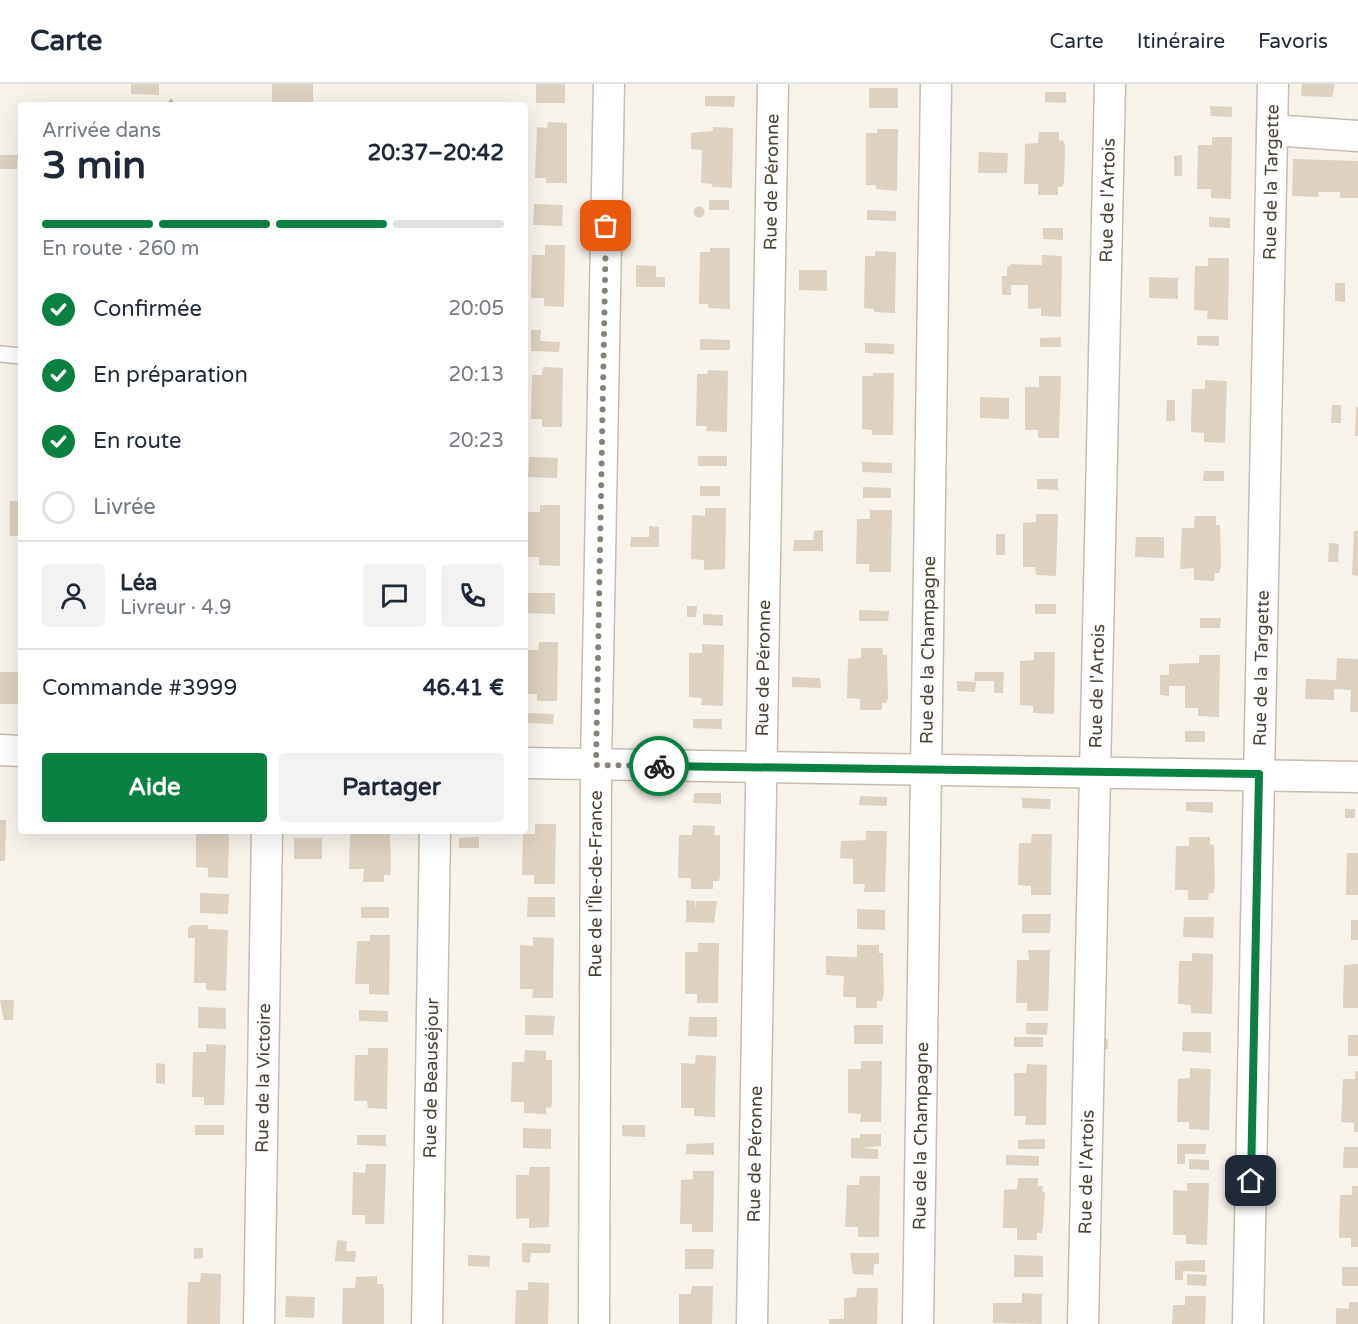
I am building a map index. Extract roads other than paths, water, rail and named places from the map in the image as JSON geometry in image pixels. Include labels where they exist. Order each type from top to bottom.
[{"type":"street","name":"Rue de l'Île-de-France","points":[[594,1324],[596,765],[609,84]]},
{"type":"street","name":"Rue de Péronne","points":[[752,1324],[772,84]]},
{"type":"street","name":"Rue de la Champagne","points":[[918,1324],[936,84]]},
{"type":"street","name":"Rue de l'Artois","points":[[1083,1324],[1110,84]]},
{"type":"street","name":"Rue de la Targette","points":[[1248,1324],[1273,84]]},
{"type":"street","points":[[1272,130],[1358,136]]},
{"type":"street","points":[[0,750],[18,750]]},
{"type":"street","points":[[528,763],[760,769],[1358,777]]},
{"type":"street","name":"Rue de la Victoire","points":[[259,1324],[267,834]]},
{"type":"street","name":"Rue de Beauséjour","points":[[427,1324],[435,834]]},
{"type":"lane","points":[[0,354],[18,356]]}]
